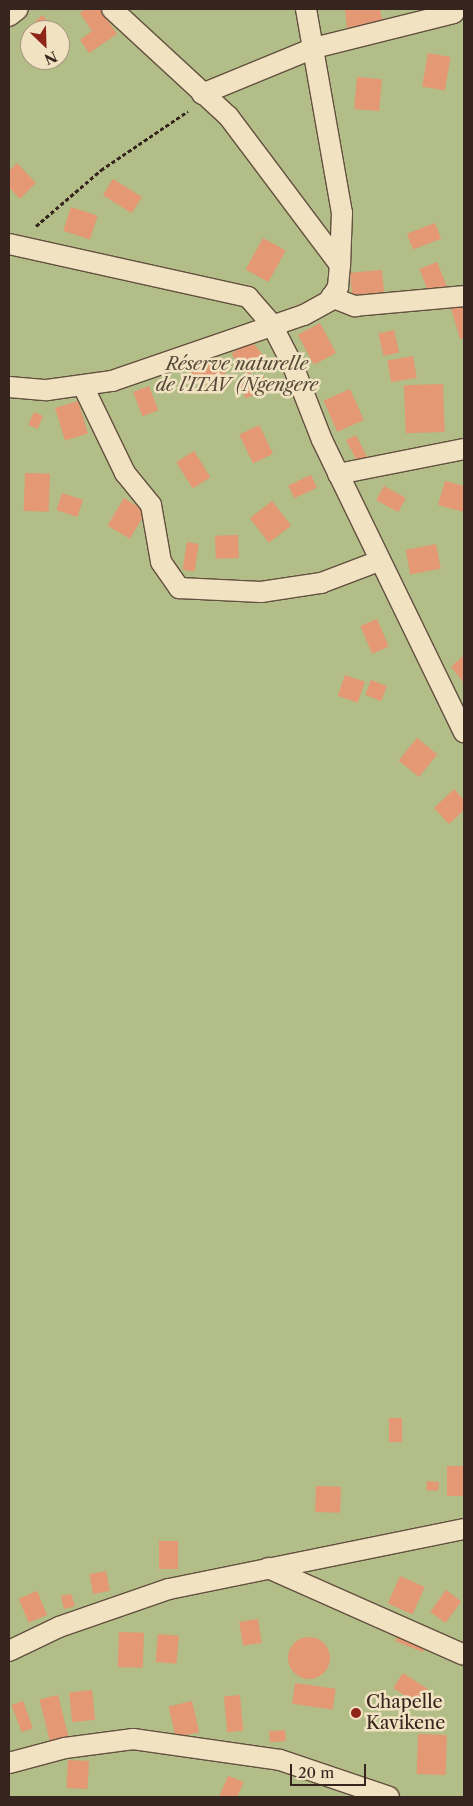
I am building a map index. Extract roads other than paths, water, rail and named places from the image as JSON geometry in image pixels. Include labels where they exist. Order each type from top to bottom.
[{"type":"street","points":[[9,16],[18,9]]},
{"type":"street","points":[[112,9],[228,116],[340,265]]},
{"type":"street","points":[[9,387],[47,390],[83,386],[112,380],[271,323],[304,315],[331,297],[338,287],[342,213],[306,9]]},
{"type":"street","points":[[205,96],[314,48],[454,13]]},
{"type":"street","points":[[13,245],[235,292],[248,297],[271,323],[379,561],[463,726]]},
{"type":"street","points":[[331,297],[355,306],[464,296]]},
{"type":"street","points":[[83,386],[125,474],[151,505],[161,562],[179,588],[261,592],[321,582],[379,561]]},
{"type":"street","points":[[338,474],[464,449]]},
{"type":"street","points":[[9,1651],[59,1627],[168,1589],[464,1529]]},
{"type":"street","points":[[268,1568],[464,1655]]},
{"type":"street","points":[[9,1763],[65,1748],[133,1739],[280,1760],[389,1797]]},
{"type":"place","name":"Chapelle Kavikene","points":[[356,1713]]},
{"type":"park label","name":"Réserve naturelle de l'ITAV (Ngengere","points":[[237,375]]}]
